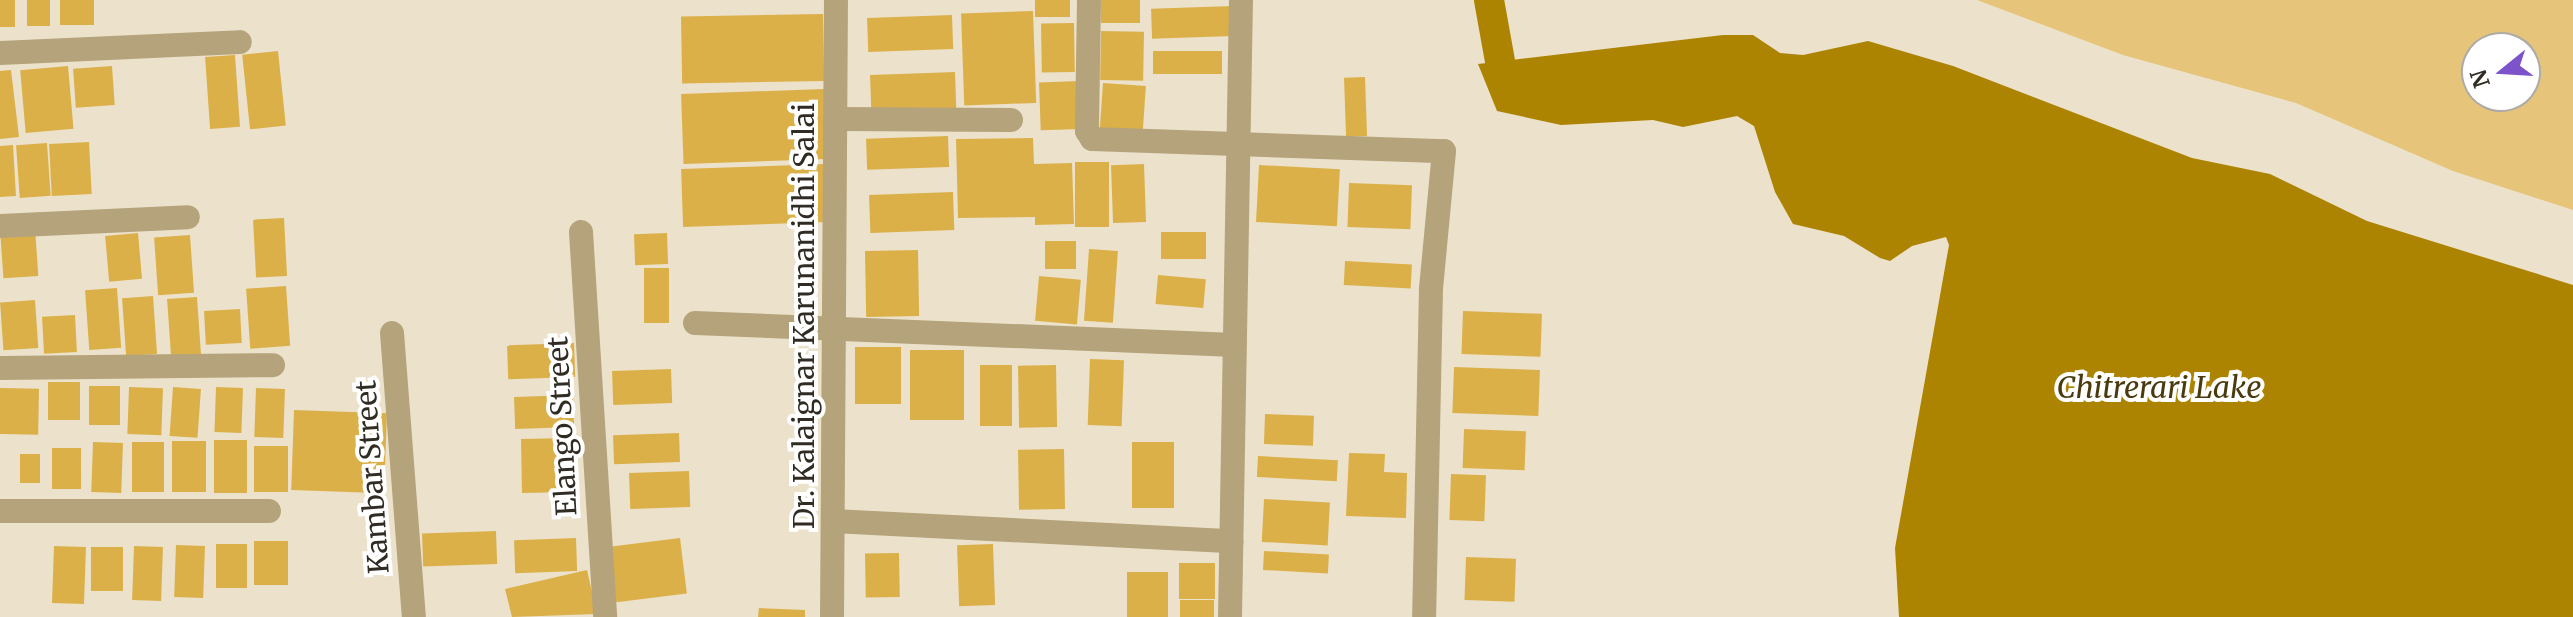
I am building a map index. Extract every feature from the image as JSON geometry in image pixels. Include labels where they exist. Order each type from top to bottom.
[{"type":"street","points":[[1089,0],[1090,138],[1239,146],[1444,151],[1431,289],[1424,617]]},
{"type":"street","points":[[1230,617],[1241,0]]},
{"type":"street","name":"Dr. Kalaignar Karunanidhi Salai","points":[[832,617],[836,7]]},
{"type":"street","points":[[0,53],[240,42]]},
{"type":"street","points":[[835,119],[1011,120]]},
{"type":"street","points":[[0,226],[188,217]]},
{"type":"street","name":"Elango Street","points":[[581,232],[605,617]]},
{"type":"street","points":[[695,323],[1235,345]]},
{"type":"street","name":"Kambar Street","points":[[392,333],[414,617]]},
{"type":"street","points":[[0,368],[273,365]]},
{"type":"street","points":[[0,511],[269,511]]},
{"type":"street","points":[[833,521],[1231,541]]},
{"type":"shaded area","points":[[1977,0],[2573,0],[2573,210],[2453,171],[2296,103],[2123,55]]},
{"type":"water","name":"Chitrerari Lake","points":[[1723,35],[1753,35],[1780,53],[1803,55],[1868,41],[1953,66],[2192,158],[2270,174],[2367,221],[2573,285],[2573,617],[1899,617],[1895,548],[1949,245],[1946,237],[1912,246],[1890,261],[1880,258],[1844,236],[1793,224],[1775,192],[1754,126],[1737,116],[1683,127],[1653,120],[1561,125],[1497,111],[1478,64]]},
{"type":"building","points":[[0,0],[15,0],[15,27],[0,27]]},
{"type":"building","points":[[27,0],[50,0],[50,26],[27,26]]},
{"type":"building","points":[[60,0],[94,0],[94,25],[60,25]]},
{"type":"building","points":[[1035,0],[1070,0],[1070,17],[1035,17]]},
{"type":"building","points":[[1101,0],[1140,0],[1140,23],[1101,23]]},
{"type":"building","points":[[1232,6],[1233,36],[1152,39],[1151,9]]},
{"type":"building","points":[[1033,11],[1036,103],[964,105],[961,14]]},
{"type":"building","points":[[823,14],[824,81],[682,83],[681,16]]},
{"type":"building","points":[[952,15],[953,49],[868,52],[867,18]]},
{"type":"building","points":[[1074,23],[1075,72],[1042,73],[1041,24]]},
{"type":"building","points":[[1101,31],[1144,32],[1143,81],[1100,80]]},
{"type":"building","points":[[278,51],[286,126],[250,129],[242,55]]},
{"type":"building","points":[[1153,51],[1222,51],[1222,74],[1153,74]]},
{"type":"building","points":[[235,55],[240,127],[210,129],[205,57]]},
{"type":"building","points":[[68,66],[73,129],[26,133],[20,70]]},
{"type":"building","points":[[112,66],[115,105],[76,108],[73,69]]},
{"type":"building","points":[[11,70],[19,137],[0,139],[0,71]]},
{"type":"building","points":[[955,72],[956,110],[871,113],[870,75]]},
{"type":"building","points":[[1365,77],[1367,136],[1346,137],[1344,78]]},
{"type":"building","points":[[1079,81],[1081,129],[1041,130],[1039,82]]},
{"type":"building","points":[[1103,83],[1146,86],[1142,135],[1100,132]]},
{"type":"building","points":[[824,89],[826,159],[684,164],[681,94]]},
{"type":"building","points":[[948,136],[949,167],[867,170],[866,139]]},
{"type":"building","points":[[1033,138],[1034,164],[1072,163],[1074,224],[1035,225],[1035,217],[958,218],[956,139]]},
{"type":"building","points":[[89,142],[92,194],[52,196],[49,144]]},
{"type":"building","points":[[47,143],[51,196],[20,198],[16,145]]},
{"type":"building","points":[[13,145],[16,196],[0,197],[0,146]]},
{"type":"building","points":[[1075,162],[1109,162],[1109,227],[1075,227]]},
{"type":"building","points":[[825,164],[827,222],[683,227],[681,169]]},
{"type":"building","points":[[1144,164],[1146,222],[1113,223],[1111,165]]},
{"type":"building","points":[[1259,165],[1340,169],[1337,226],[1256,222]]},
{"type":"building","points":[[1349,183],[1412,185],[1410,229],[1347,227]]},
{"type":"building","points":[[953,192],[954,230],[870,233],[869,195]]},
{"type":"building","points":[[284,218],[287,276],[256,278],[253,220]]},
{"type":"building","points":[[35,228],[38,276],[3,278],[0,230]]},
{"type":"building","points":[[1161,232],[1206,232],[1206,259],[1161,259]]},
{"type":"building","points":[[138,233],[142,279],[109,282],[105,236]]},
{"type":"building","points":[[667,233],[668,264],[635,265],[634,234]]},
{"type":"building","points":[[190,235],[194,293],[158,295],[154,238]]},
{"type":"building","points":[[1045,241],[1076,241],[1076,269],[1045,269]]},
{"type":"building","points":[[1089,249],[1118,251],[1113,323],[1084,321]]},
{"type":"building","points":[[918,250],[919,316],[866,317],[865,251]]},
{"type":"building","points":[[1345,261],[1412,265],[1411,288],[1344,285]]},
{"type":"building","points":[[644,268],[669,268],[669,323],[644,323]]},
{"type":"building","points":[[1158,275],[1206,279],[1203,308],[1155,304]]},
{"type":"building","points":[[1039,276],[1081,280],[1077,324],[1035,321]]},
{"type":"building","points":[[286,286],[290,346],[250,349],[246,289]]},
{"type":"building","points":[[117,288],[121,348],[89,350],[85,290]]},
{"type":"building","points":[[153,296],[157,354],[126,356],[122,298]]},
{"type":"building","points":[[197,297],[201,358],[171,360],[167,299]]},
{"type":"building","points":[[35,300],[38,348],[3,350],[0,302]]},
{"type":"building","points":[[240,309],[242,343],[206,345],[204,311]]},
{"type":"building","points":[[1463,311],[1542,314],[1540,357],[1461,354]]},
{"type":"building","points":[[75,315],[77,352],[44,354],[42,317]]},
{"type":"building","points":[[574,343],[575,377],[508,379],[507,345]]},
{"type":"building","points":[[855,347],[901,347],[901,404],[855,404]]},
{"type":"building","points":[[910,350],[964,350],[964,420],[910,420]]},
{"type":"building","points":[[1090,359],[1124,360],[1122,426],[1088,425]]},
{"type":"building","points":[[980,365],[1012,365],[1012,426],[980,426]]},
{"type":"building","points":[[1056,365],[1057,427],[1019,428],[1018,366]]},
{"type":"building","points":[[1454,367],[1540,370],[1538,416],[1452,413]]},
{"type":"building","points":[[671,369],[672,403],[613,405],[612,371]]},
{"type":"building","points":[[48,382],[80,382],[80,420],[48,420]]},
{"type":"building","points":[[89,386],[120,386],[120,425],[89,425]]},
{"type":"building","points":[[129,387],[163,388],[161,435],[127,434]]},
{"type":"building","points":[[173,387],[201,389],[198,438],[170,436]]},
{"type":"building","points":[[216,387],[243,388],[241,433],[214,432]]},
{"type":"building","points":[[0,388],[39,389],[38,435],[0,434]]},
{"type":"building","points":[[256,388],[285,389],[283,438],[254,437]]},
{"type":"building","points":[[573,395],[574,427],[515,429],[514,397]]},
{"type":"building","points":[[294,410],[387,413],[384,493],[291,490]]},
{"type":"building","points":[[1265,414],[1314,416],[1313,446],[1264,444]]},
{"type":"building","points":[[1464,429],[1526,431],[1525,470],[1463,468]]},
{"type":"building","points":[[679,433],[680,462],[614,464],[613,435]]},
{"type":"building","points":[[572,438],[573,492],[522,493],[521,439]]},
{"type":"building","points":[[214,440],[247,440],[247,493],[214,493]]},
{"type":"building","points":[[172,441],[206,441],[206,492],[172,492]]},
{"type":"building","points":[[93,442],[123,443],[121,493],[91,492]]},
{"type":"building","points":[[132,442],[164,442],[164,492],[132,492]]},
{"type":"building","points":[[1132,442],[1174,442],[1174,508],[1132,508]]},
{"type":"building","points":[[254,446],[288,446],[288,492],[254,492]]},
{"type":"building","points":[[52,448],[81,448],[81,489],[52,489]]},
{"type":"building","points":[[1064,449],[1065,509],[1019,510],[1018,450]]},
{"type":"building","points":[[1349,453],[1385,454],[1384,472],[1407,473],[1406,518],[1346,516]]},
{"type":"building","points":[[20,454],[40,454],[40,483],[20,483]]},
{"type":"building","points":[[1258,456],[1338,460],[1337,481],[1257,477]]},
{"type":"building","points":[[689,471],[690,507],[630,509],[629,473]]},
{"type":"building","points":[[1451,474],[1486,475],[1484,521],[1449,520]]},
{"type":"building","points":[[1264,499],[1330,502],[1328,545],[1262,542]]},
{"type":"building","points":[[496,531],[497,564],[423,567],[422,534]]},
{"type":"building","points":[[576,538],[577,571],[515,573],[514,540]]},
{"type":"building","points":[[680,538],[687,594],[616,602],[610,547]]},
{"type":"building","points":[[254,541],[288,541],[288,585],[254,585]]},
{"type":"building","points":[[216,544],[247,544],[247,588],[216,588]]},
{"type":"building","points":[[993,544],[995,605],[959,606],[957,545]]},
{"type":"building","points":[[176,545],[205,546],[203,598],[174,597]]},
{"type":"building","points":[[54,546],[86,547],[84,604],[52,603]]},
{"type":"building","points":[[134,546],[163,547],[161,601],[132,600]]},
{"type":"building","points":[[91,547],[123,547],[123,591],[91,591]]},
{"type":"building","points":[[1264,551],[1329,554],[1328,573],[1263,570]]},
{"type":"building","points":[[899,553],[900,597],[866,598],[865,554]]},
{"type":"building","points":[[1466,557],[1516,559],[1514,602],[1464,600]]},
{"type":"building","points":[[1179,563],[1215,563],[1215,599],[1179,599]]},
{"type":"building","points":[[587,570],[597,614],[512,617],[505,589]]},
{"type":"building","points":[[1127,572],[1168,572],[1168,617],[1127,617]]},
{"type":"building","points":[[1180,600],[1214,600],[1214,617],[1180,617]]},
{"type":"building","points":[[759,608],[805,610],[805,617],[758,617]]},
{"type":"waterway","points":[[1489,0],[1500,61]]}]
